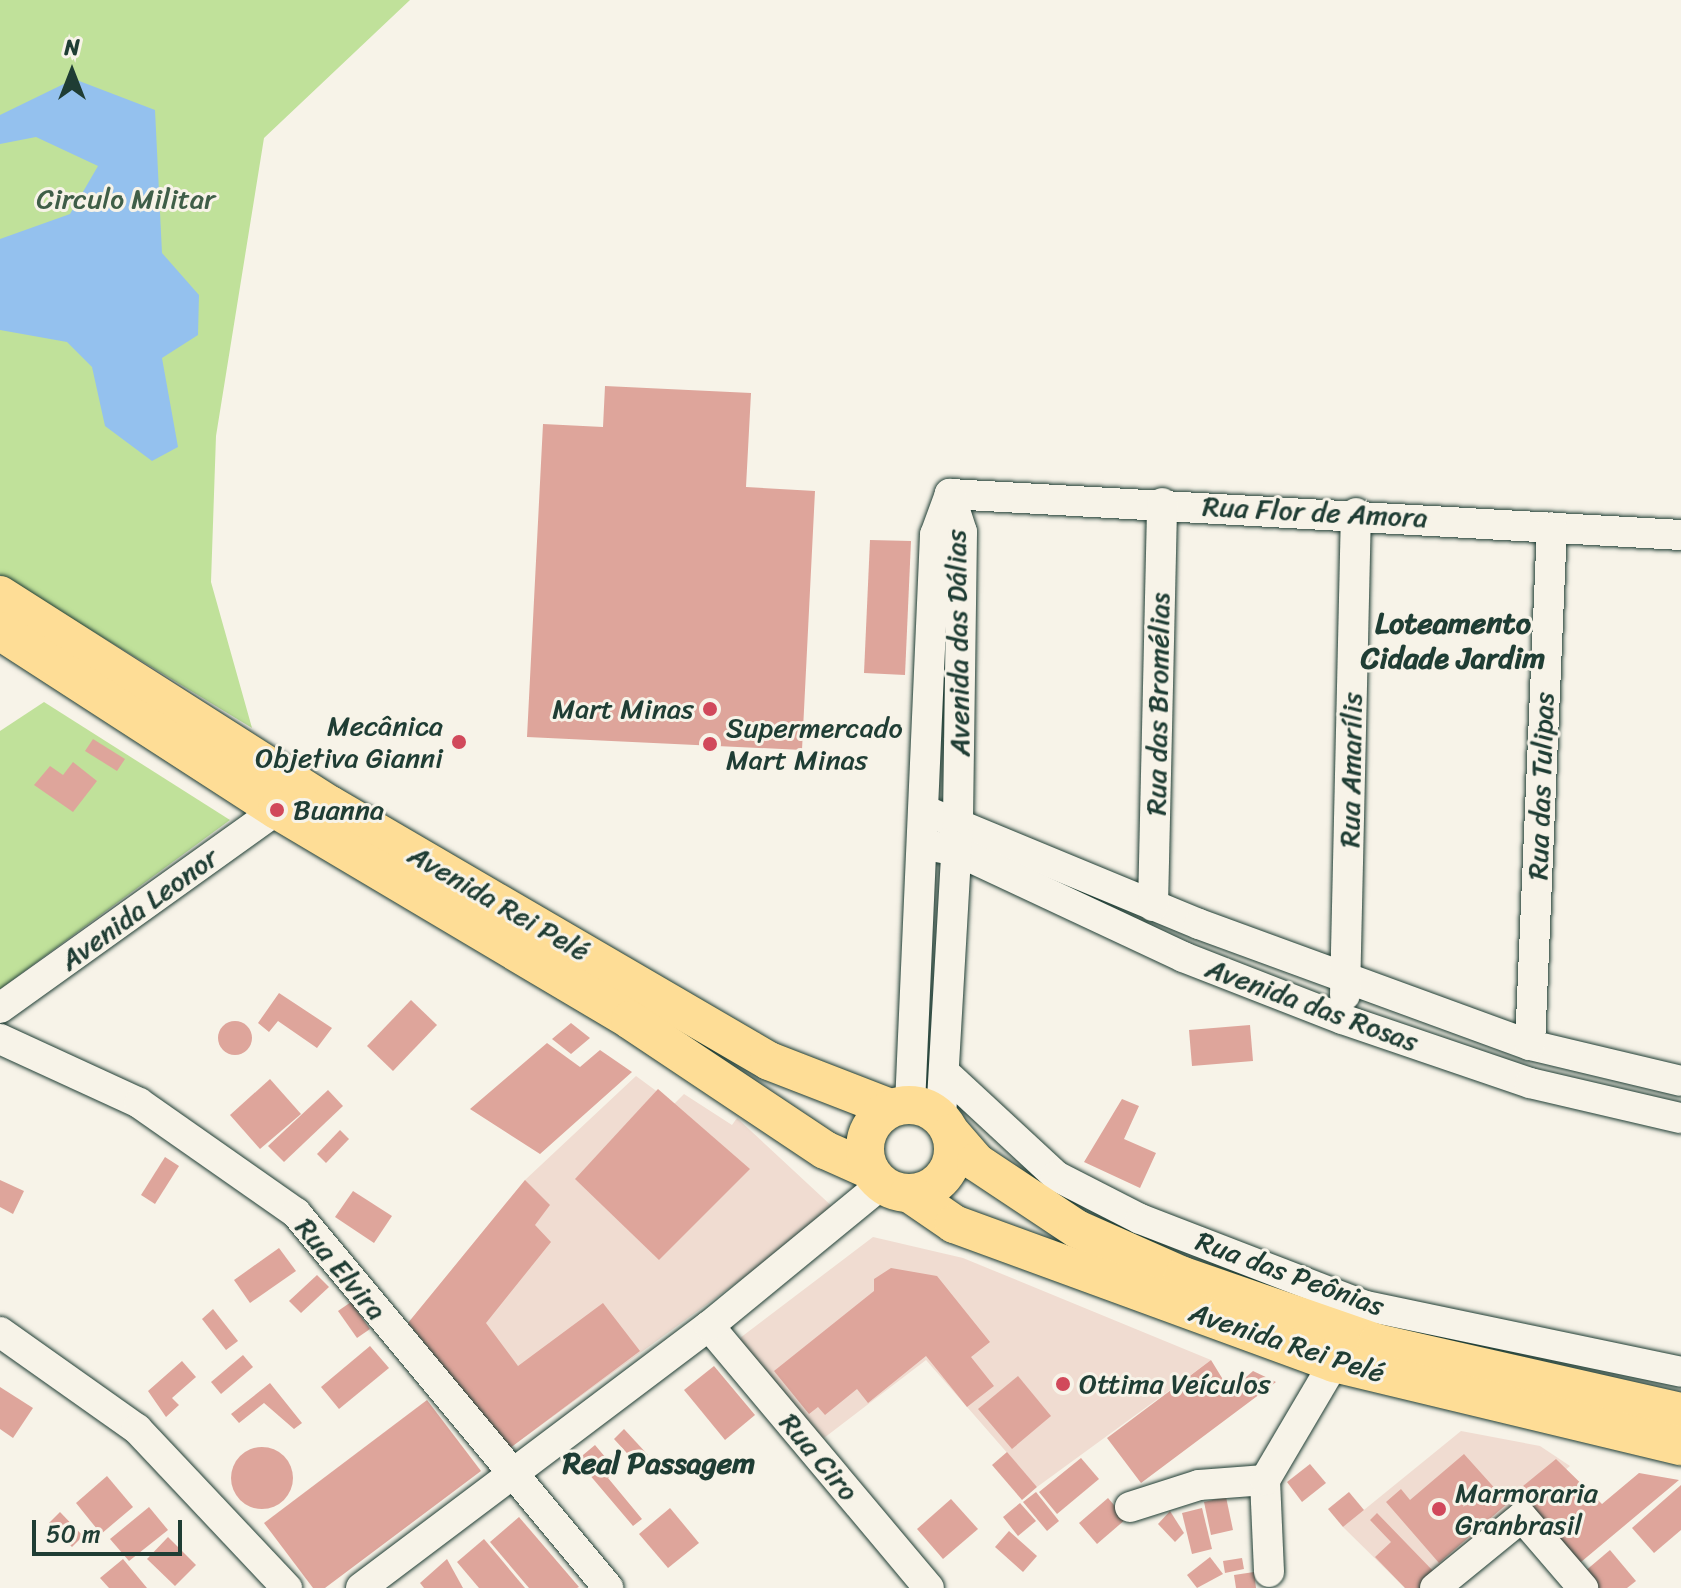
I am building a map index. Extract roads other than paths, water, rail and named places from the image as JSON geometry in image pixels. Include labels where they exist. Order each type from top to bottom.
[{"type":"main road","name":"Avenida Rei Pelé","points":[[0,595],[330,805],[769,1061],[923,1116],[991,1173],[1077,1229],[1183,1276],[1377,1343],[1681,1412]]},
{"type":"main road","name":"Avenida Rei Pelé","points":[[0,631],[277,810],[574,985],[825,1150],[887,1182],[954,1224],[1334,1363],[1681,1446]]},
{"type":"main road","points":[[923,1116],[946,1174],[887,1182],[867,1135],[923,1116]]},
{"type":"street","name":"Rua Flor de Amora","points":[[950,494],[1356,513],[1681,535]]},
{"type":"street","name":"Avenida das Dálias","points":[[923,1116],[926,811],[935,535],[950,494]]},
{"type":"street","name":"Avenida das Dálias","points":[[923,1116],[946,1074],[957,851],[962,532],[950,494]]},
{"type":"street","name":"Rua das Bromélias","points":[[1153,906],[1162,503]]},
{"type":"street","name":"Rua Amarílis","points":[[1342,1019],[1347,978],[1356,513]]},
{"type":"street","name":"Rua das Tulipas","points":[[1530,1045],[1552,527]]},
{"type":"street","name":"Avenida Leonor","points":[[0,1008],[277,810]]},
{"type":"street","name":"Avenida das Rosas","points":[[926,811],[958,819],[1153,906],[1530,1045],[1681,1081]]},
{"type":"street","name":"Avenida das Rosas","points":[[927,845],[957,851],[1183,957],[1342,1019],[1530,1083],[1681,1118]]},
{"type":"street","name":"Rua Elvira","points":[[0,1039],[139,1103],[296,1213],[608,1588]]},
{"type":"street","name":"Rua das Peônias","points":[[946,1074],[1056,1176],[1140,1219],[1366,1306],[1681,1372]]},
{"type":"street","points":[[361,1588],[709,1326],[887,1182]]},
{"type":"street","name":"Rua Ciro","points":[[709,1326],[929,1588]]},
{"type":"street","points":[[0,1332],[137,1429],[287,1588]]},
{"type":"street","points":[[1269,1572],[1265,1480],[1334,1363]]},
{"type":"street","points":[[1130,1507],[1199,1485],[1265,1480]]},
{"type":"street","points":[[1435,1588],[1522,1517],[1583,1588]]},
{"type":"water","points":[[74,79],[155,110],[162,253],[199,295],[198,335],[162,358],[178,447],[152,461],[105,426],[92,367],[67,342],[0,330],[0,239],[70,214],[98,166],[36,137],[0,144],[0,115]]},
{"type":"place","name":"Mart Minas","points":[[710,709]]},
{"type":"place","name":"Mecânica Objetiva Gianni","points":[[459,742]]},
{"type":"place","name":"Supermercado Mart Minas","points":[[710,744]]},
{"type":"place","name":"Buanna","points":[[277,810]]},
{"type":"place","name":"Ottima Veículos","points":[[1063,1384]]},
{"type":"place","name":"Marmoraria Granbrasil","points":[[1439,1509]]},
{"type":"district","name":"Loteamento Cidade Jardim","points":[[1453,640]]},
{"type":"district","name":"Real Passagem","points":[[659,1463]]},
{"type":"park label","name":"Circulo Militar","points":[[126,199]]}]
